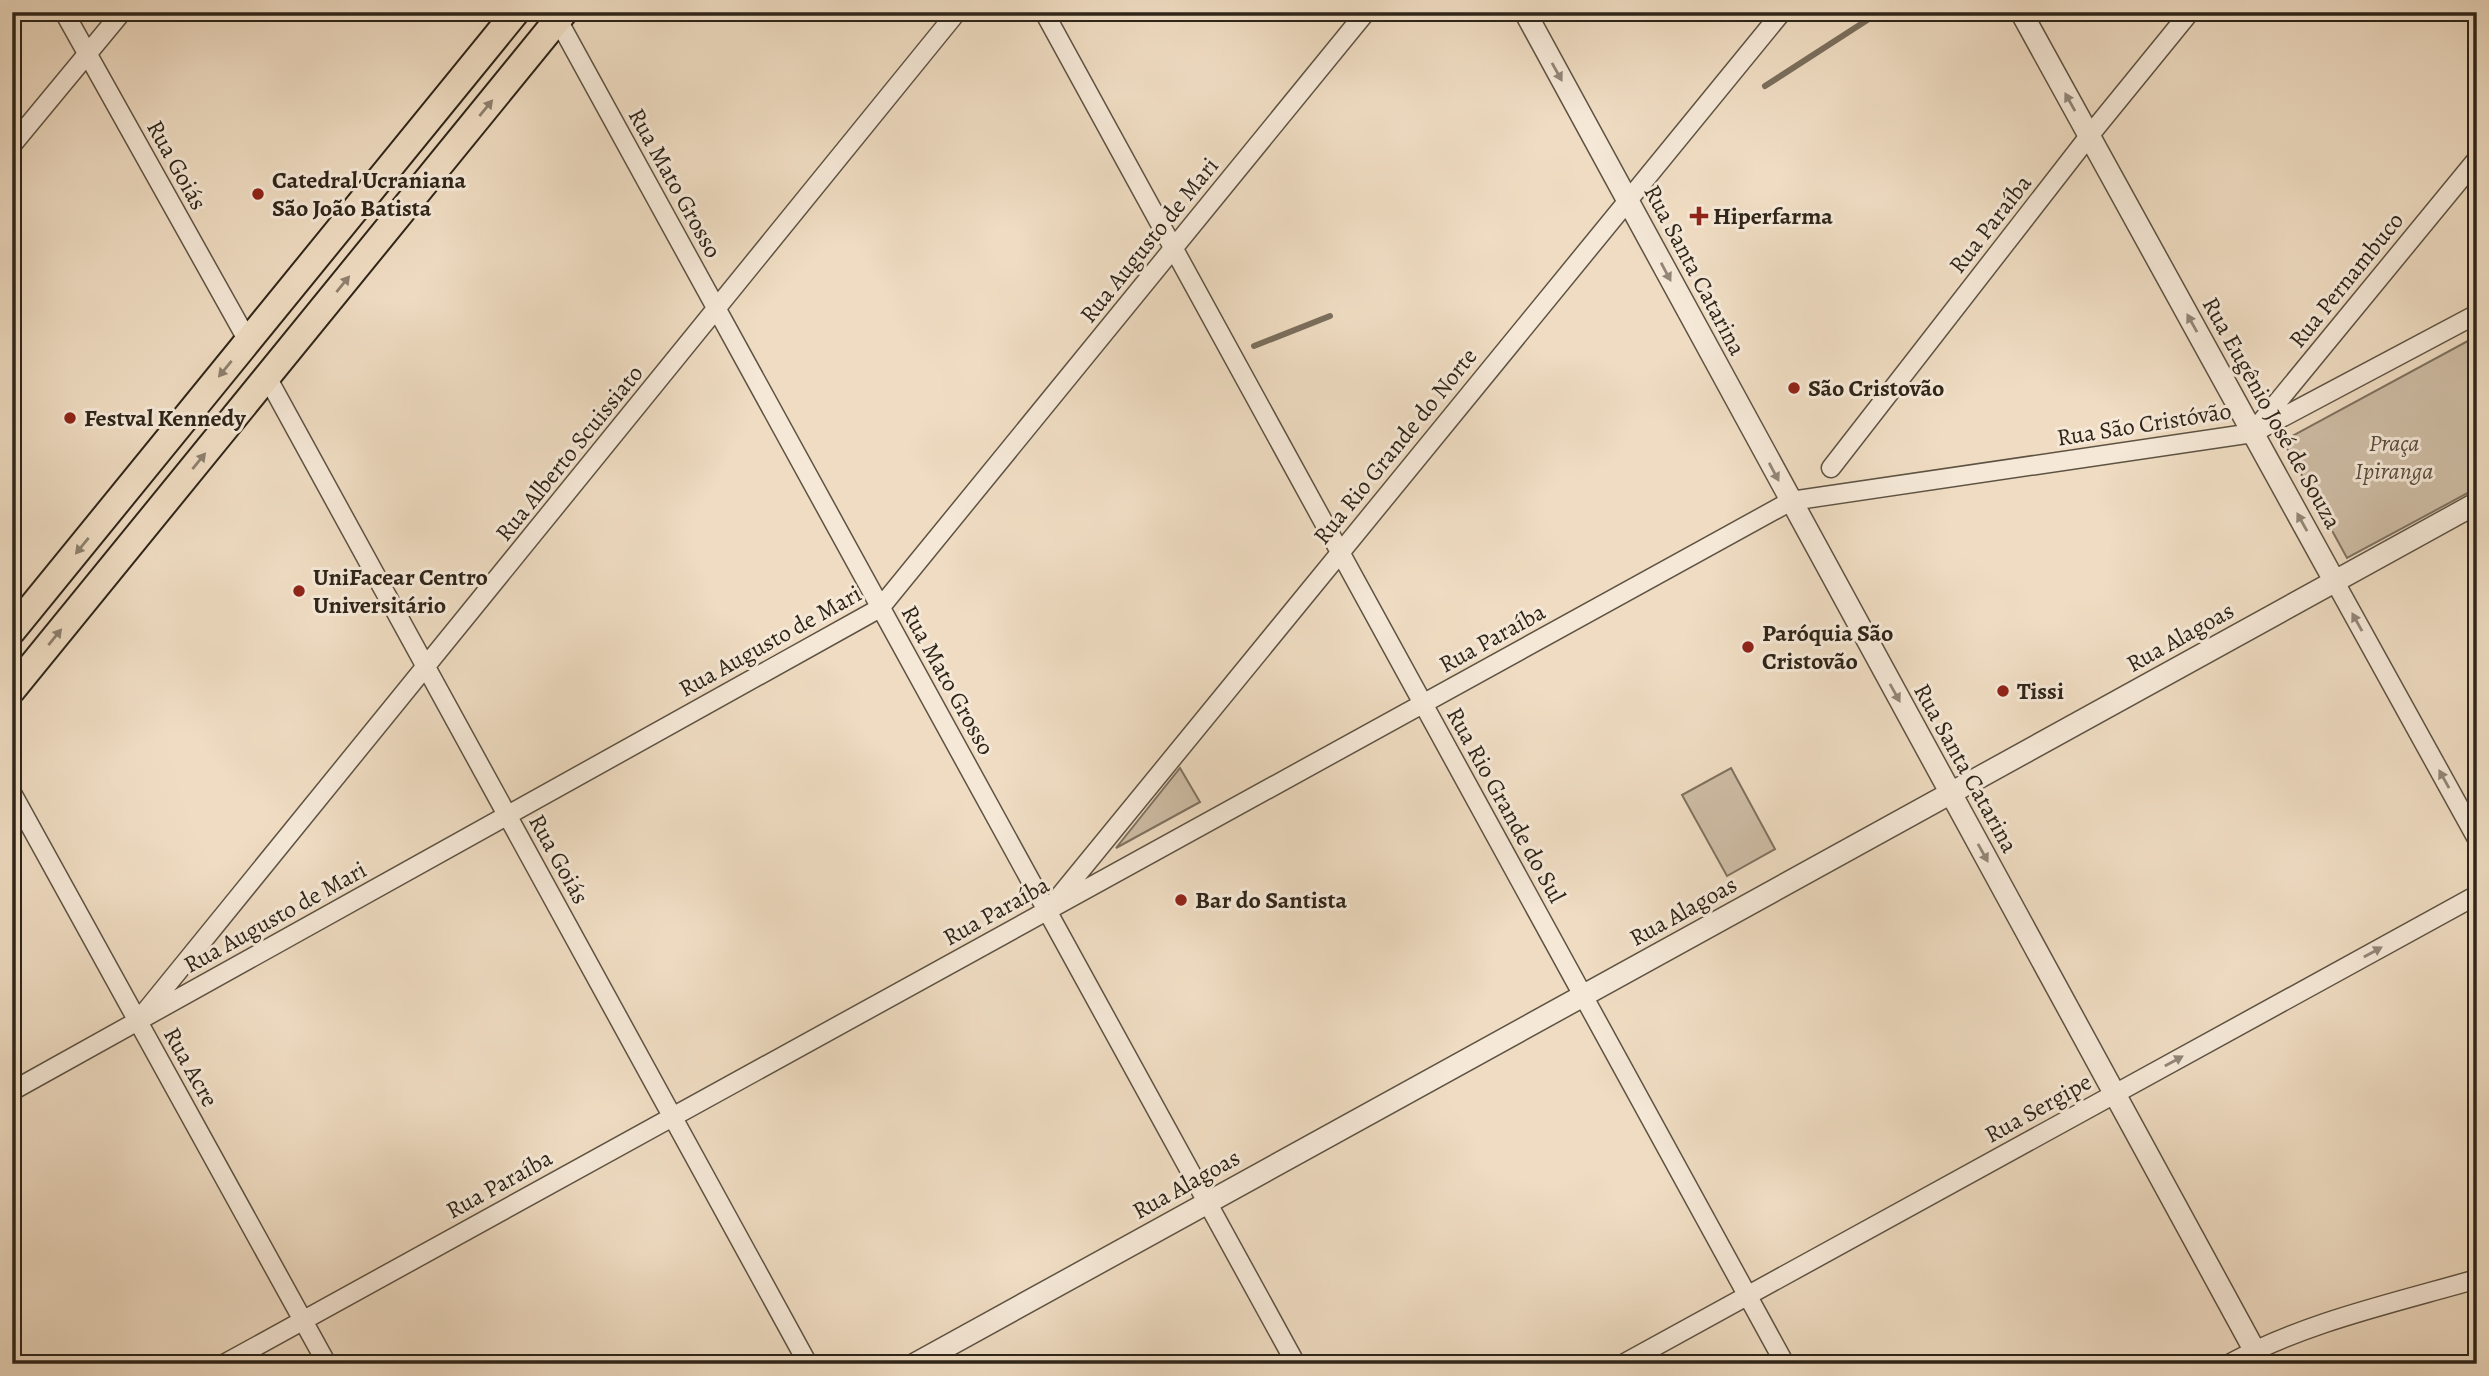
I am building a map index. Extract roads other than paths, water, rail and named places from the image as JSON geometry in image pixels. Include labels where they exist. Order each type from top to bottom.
[{"type":"main road","points":[[12,631],[516,12]]},
{"type":"main road","points":[[12,690],[561,16]]},
{"type":"main road","points":[[392,164],[401,171],[409,185],[412,199]]},
{"type":"street","name":"Rua Goiás","points":[[64,12],[248,341]]},
{"type":"street","points":[[12,145],[122,12]]},
{"type":"street","name":"Rua Alberto Scuissiato","points":[[138,1021],[957,12]]},
{"type":"street","name":"Rua Rio Grande do Sul","points":[[1044,12],[1784,1364]]},
{"type":"street","name":"Rua Augusto de Mari","points":[[12,1091],[880,608],[1366,12]]},
{"type":"street","name":"Rua Santa Catarina","points":[[1525,12],[2259,1357]]},
{"type":"street","name":"Rua Rio Grande do Norte","points":[[1047,911],[1782,12]]},
{"type":"street","name":"Rua Eugênio José de Souza","points":[[2021,12],[2477,839]]},
{"type":"street","name":"Rua Paraíba","points":[[1831,468],[2089,136],[2190,12]]},
{"type":"street","name":"Rua Mato Grosso","points":[[561,16],[717,310],[1296,1364]]},
{"type":"street","name":"Rua Pernambuco","points":[[2253,433],[2477,159]]},
{"type":"street","name":"Rua São Cristóvão","points":[[1791,501],[2253,433],[2477,314]]},
{"type":"street","name":"Rua Goiás","points":[[267,377],[808,1364]]},
{"type":"street","name":"Rua Paraíba","points":[[224,1364],[1791,501]]},
{"type":"street","name":"Rua Alagoas","points":[[915,1364],[2477,503]]},
{"type":"street","name":"Rua Acre","points":[[12,793],[327,1364]]},
{"type":"street","name":"Rua Sergipe","points":[[1623,1364],[2477,895]]},
{"type":"street","points":[[2229,1364],[2259,1357],[2332,1321],[2477,1279]]},
{"type":"waterway","points":[[1765,86],[1875,15]]},
{"type":"waterway","points":[[1254,346],[1330,316]]},
{"type":"place","name":"Catedral Ucraniana São João Batista","points":[[258,194]]},
{"type":"place","name":"Hiperfarma","points":[[1699,216]]},
{"type":"place","name":"São Cristovão","points":[[1794,388]]},
{"type":"place","name":"Festval Kennedy","points":[[70,418]]},
{"type":"place","name":"UniFacear Centro Universitário","points":[[299,591]]},
{"type":"place","name":"Paróquia São Cristovão","points":[[1748,647]]},
{"type":"place","name":"Tissi","points":[[2003,691]]},
{"type":"place","name":"Bar do Santista","points":[[1181,900]]},
{"type":"park label","name":"Praça Ipiranga","points":[[2394,457]]}]
